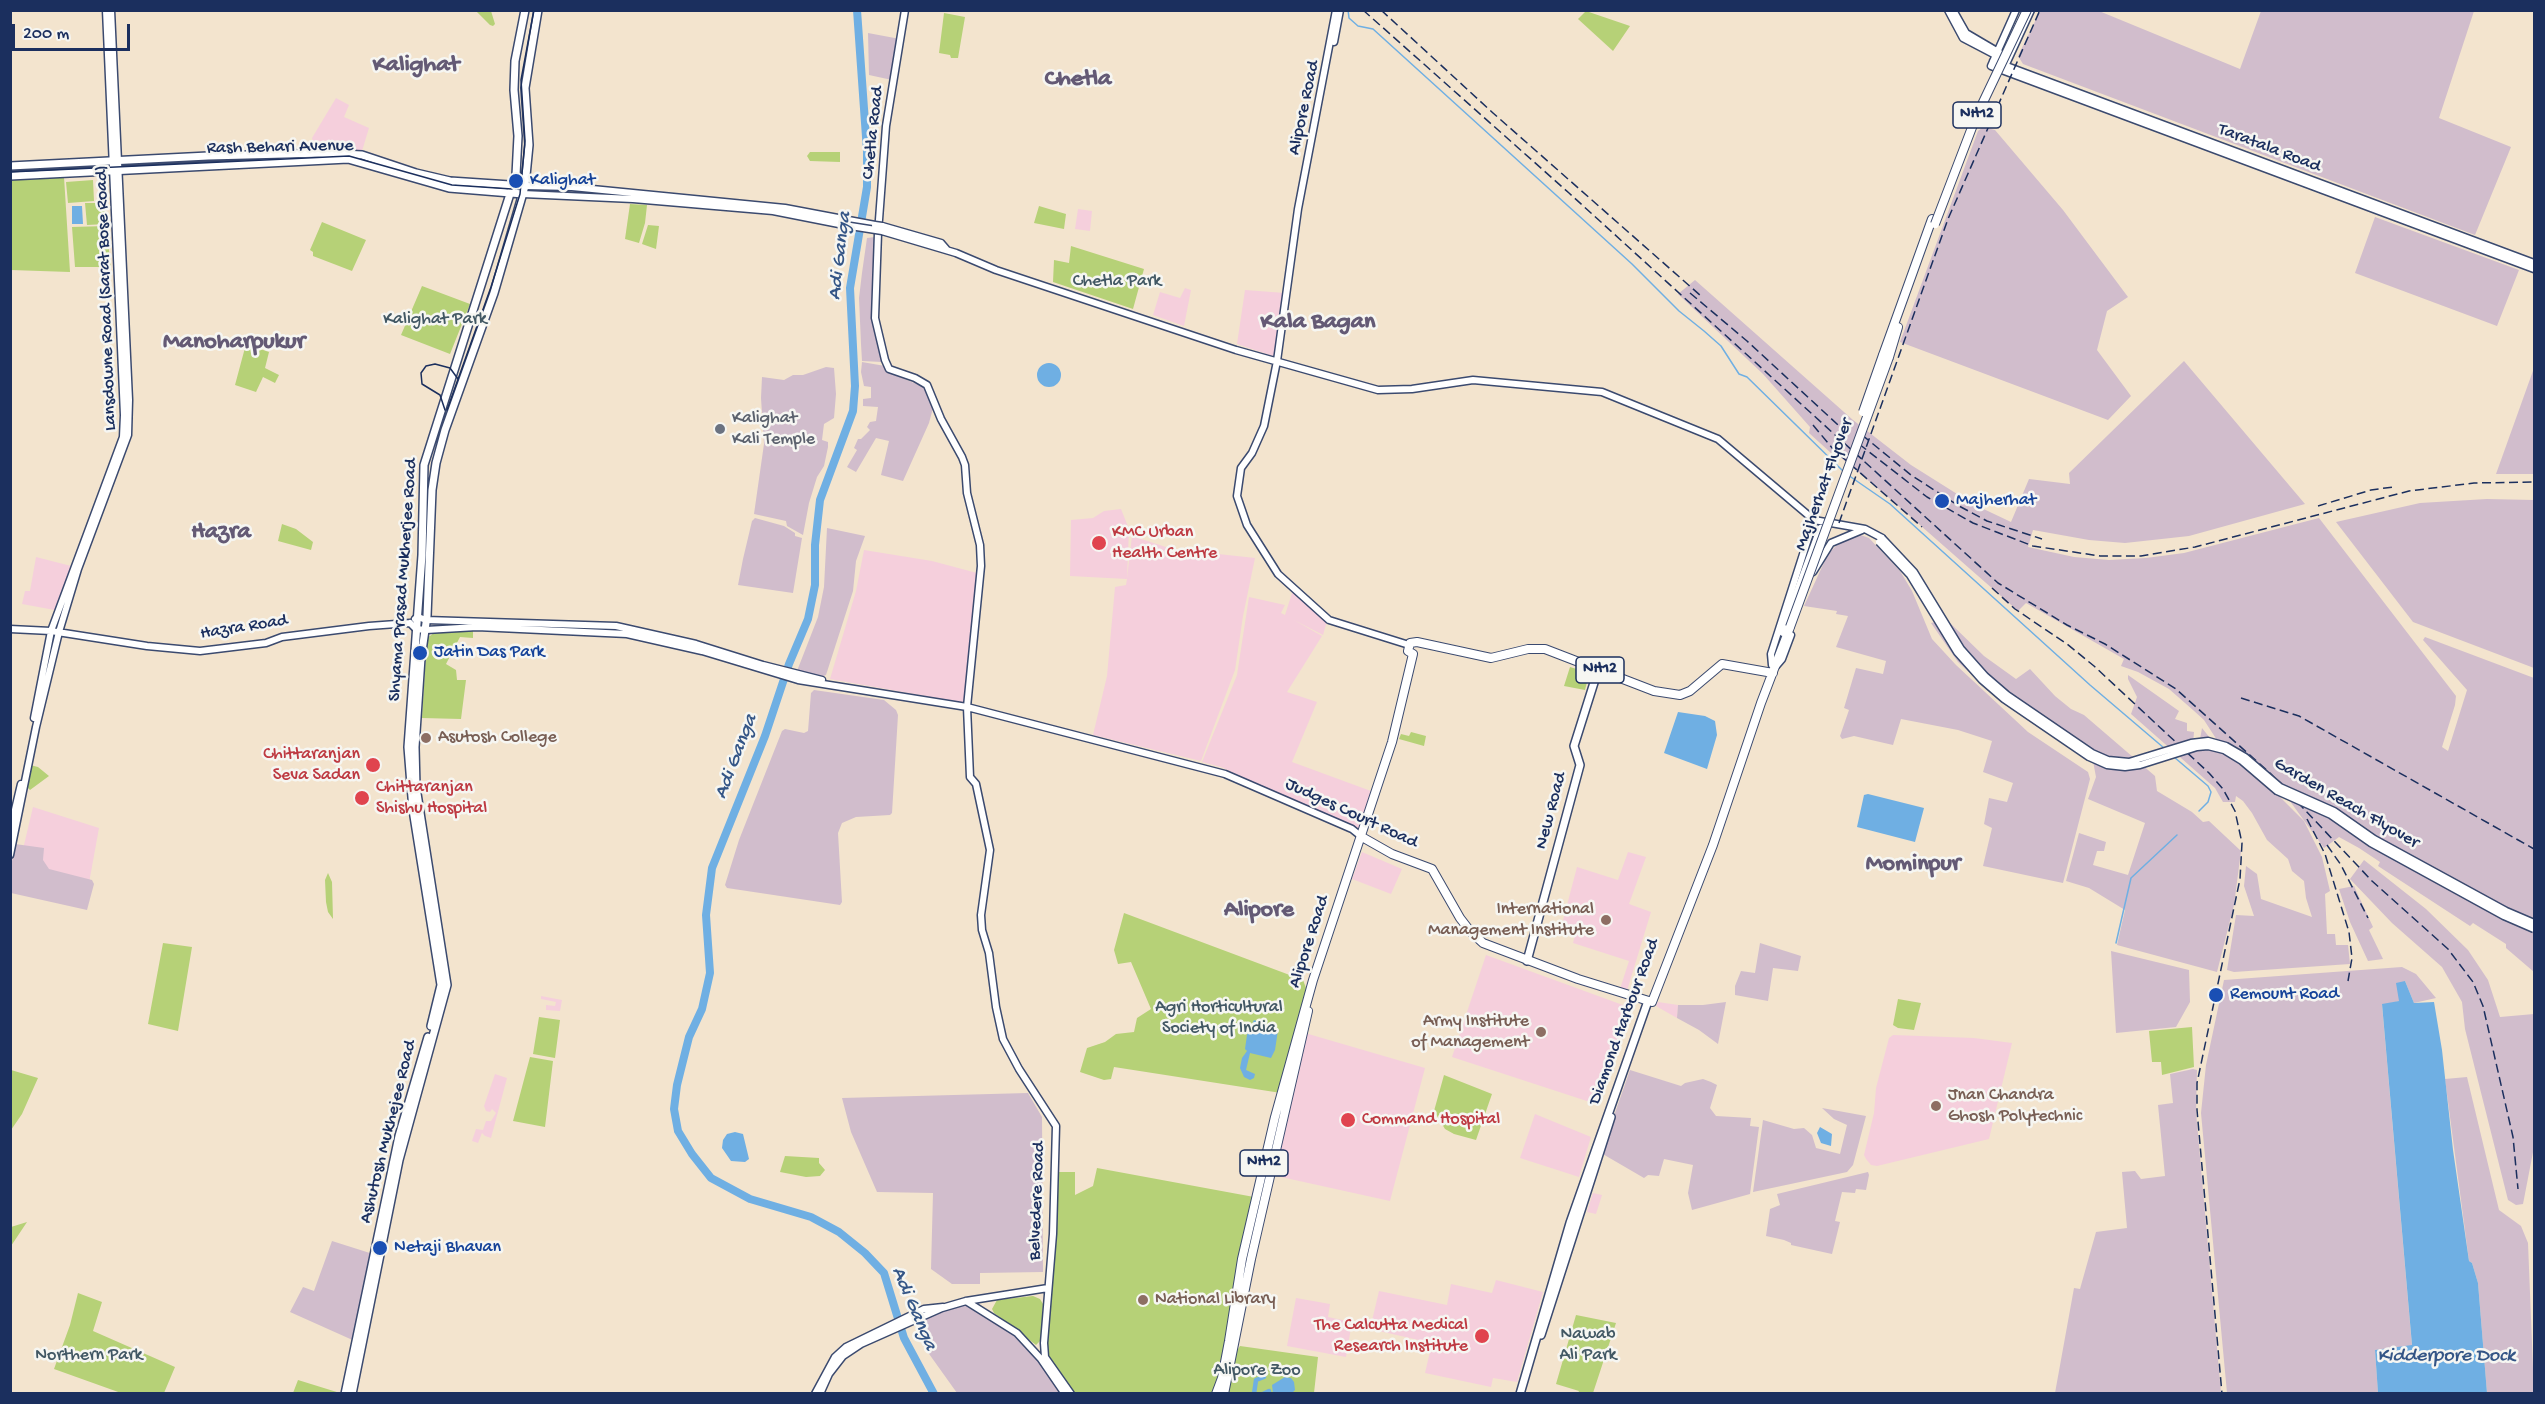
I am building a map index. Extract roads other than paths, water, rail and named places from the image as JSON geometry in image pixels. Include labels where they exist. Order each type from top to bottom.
[{"type":"highway","name":"NH12","points":[[1933,221],[1974,113],[2022,10]]},
{"type":"highway","name":"NH12","points":[[1933,221],[1976,117],[2029,10]]},
{"type":"highway","name":"Majherhat Flyover","points":[[1773,669],[1933,221]]},
{"type":"highway","name":"Alipore Road","points":[[1409,645],[1412,641],[1419,644]]},
{"type":"highway","name":"NH12","points":[[1413,654],[1418,653],[1419,644],[1491,658],[1528,649],[1545,649],[1654,691],[1680,695],[1690,691],[1722,664],[1773,669]]},
{"type":"highway","points":[[1409,645],[1408,651],[1413,654]]},
{"type":"highway","name":"Alipore Road","points":[[1216,1394],[1222,1378],[1242,1259],[1257,1190],[1296,1036],[1392,742],[1413,654]]},
{"type":"highway","name":"Diamond Harbour Road","points":[[1650,1002],[1713,845],[1773,669]]},
{"type":"highway","name":"Judges Court Road","points":[[1362,837],[1392,854],[1432,869],[1460,918],[1483,943],[1527,961],[1650,1002]]},
{"type":"highway","points":[[1358,847],[1370,847],[1392,854]]},
{"type":"highway","name":"NH12","points":[[1224,1394],[1261,1213],[1312,988]]},
{"type":"main road","points":[[106,10],[115,160]]},
{"type":"main road","name":"Lansdowne Road (Sarat Bose Road)","points":[[55,632],[128,435],[129,400],[115,160],[111,10]]},
{"type":"main road","name":"Shyama Prasad Mukherjee Road","points":[[444,985],[410,780],[408,740],[417,629],[424,465],[517,165],[515,61],[525,10]]},
{"type":"main road","name":"Shyama Prasad Mukherjee Road","points":[[444,985],[417,796],[416,747],[426,630],[430,513],[436,463],[453,402],[494,293],[525,186],[530,145],[525,88],[538,10]]},
{"type":"main road","name":"Chetla Road","points":[[905,10],[886,126],[878,233],[875,318],[889,369],[927,385],[938,409]]},
{"type":"main road","name":"Alipore Road","points":[[1338,10],[1299,210],[1277,361],[1264,426],[1252,453],[1241,468],[1237,496],[1247,525],[1278,574],[1329,620],[1409,645]]},
{"type":"main road","points":[[1948,10],[1963,39],[1995,56]]},
{"type":"main road","points":[[1953,10],[1966,33],[2006,64],[2510,257],[2535,269]]},
{"type":"main road","points":[[2006,64],[1991,66],[2016,10]]},
{"type":"main road","points":[[2006,64],[2029,10]]},
{"type":"main road","name":"Rash Behari Avenue","points":[[10,166],[208,156],[362,154],[433,178],[511,189],[523,194],[685,203],[796,215],[845,223]]},
{"type":"main road","points":[[208,156],[208,165]]},
{"type":"main road","name":"Rash Behari Avenue","points":[[10,176],[348,159],[449,188],[511,189],[525,186]]},
{"type":"main road","name":"Lansdowne Road (Sarat Bose Road)","points":[[10,855],[55,632],[90,522],[123,436],[116,170]]},
{"type":"main road","points":[[525,186],[590,189],[785,208],[941,243],[944,250],[996,270],[1182,332],[1381,390],[1412,389],[1473,380],[1602,392],[1718,439],[1814,520],[1868,530]]},
{"type":"main road","points":[[2510,257],[2535,263]]},
{"type":"main road","name":"Belvedere Road","points":[[938,409],[965,465],[967,492],[980,545],[981,566],[967,706],[970,777],[976,784],[990,850],[981,915],[998,1022],[1003,1039],[1019,1069],[1056,1126],[1053,1234],[1043,1358]]},
{"type":"main road","points":[[1773,669],[1771,654],[1814,520]]},
{"type":"main road","points":[[1773,669],[1782,659],[1815,569],[1831,543],[1842,537],[1868,530]]},
{"type":"main road","name":"Garden Reach Flyover","points":[[1868,530],[1914,572],[1961,649],[1985,676],[2007,695],[2092,753],[2108,760],[2125,762],[2139,760],[2191,743],[2208,741],[2226,746],[2245,757],[2280,787],[2334,811],[2374,839],[2506,911],[2535,923]]},
{"type":"main road","name":"Garden Reach Flyover","points":[[1881,540],[1917,586],[1957,652],[1982,680],[2004,699],[2090,757],[2107,765],[2125,767],[2140,765],[2197,747],[2224,750],[2242,761],[2277,791],[2331,815],[2371,843],[2504,916],[2535,929]]},
{"type":"main road","points":[[742,662],[696,644],[616,627],[426,620],[417,617],[410,623],[417,629],[426,630],[477,627],[627,634],[702,651],[799,678],[967,706]]},
{"type":"main road","name":"Hazra Road","points":[[10,629],[55,632],[138,645],[200,651],[266,643],[282,637],[410,623]]},
{"type":"main road","points":[[10,831],[55,632]]},
{"type":"main road","name":"New Road","points":[[1527,961],[1580,765],[1575,746],[1598,669]]},
{"type":"main road","points":[[799,678],[832,681],[967,706]]},
{"type":"main road","name":"Judges Court Road","points":[[967,706],[1111,740],[1225,774],[1352,828],[1362,837]]},
{"type":"main road","name":"Ashutosh Mukhejee Road","points":[[345,1394],[397,1148],[417,1070],[444,985]]},
{"type":"main road","name":"Ashutosh Mukhejee Road","points":[[351,1394],[399,1160],[444,985]]},
{"type":"main road","name":"Diamond Harbour Road","points":[[1522,1394],[1570,1223],[1650,1002]]},
{"type":"main road","points":[[820,1394],[829,1374],[843,1356],[861,1344],[944,1307],[966,1301],[1048,1288]]},
{"type":"main road","points":[[966,1301],[1017,1333],[1043,1358],[1071,1394]]},
{"type":"main road","points":[[815,1394],[835,1357],[846,1347],[912,1315],[935,1306],[944,1307]]},
{"type":"main road","points":[[1033,1349],[1040,1348],[1044,1343]]},
{"type":"main road","points":[[1043,1358],[1065,1394]]},
{"type":"water","points":[[72,206],[82,206],[83,224],[72,224]]},
{"type":"water","points":[[1049,363],[1054,364],[1060,370],[1060,380],[1054,386],[1049,387],[1044,386],[1038,380],[1037,375],[1038,370],[1044,364]]},
{"type":"water","points":[[1678,712],[1705,716],[1715,721],[1717,735],[1707,769],[1664,753]]},
{"type":"water","points":[[1868,794],[1924,808],[1915,842],[1857,827],[1864,795]]},
{"type":"water","name":"Kidderpore Dock","points":[[2405,981],[2414,1003],[2434,1002],[2469,1261],[2472,1263],[2478,1283],[2487,1393],[2378,1393],[2375,1350],[2412,1345],[2382,1004],[2399,1001],[2396,983]]},
{"type":"water","points":[[1254,1020],[1278,1030],[1275,1050],[1271,1058],[1250,1053],[1246,1070],[1255,1074],[1250,1080],[1244,1077],[1240,1068],[1242,1058],[1247,1051],[1245,1049],[1247,1035]]},
{"type":"water","points":[[1820,1127],[1832,1134],[1831,1146],[1821,1143],[1817,1133]]},
{"type":"water","points":[[735,1132],[743,1134],[749,1159],[745,1162],[731,1161],[722,1148],[727,1134]]},
{"type":"water","points":[[1285,1377],[1291,1378],[1295,1390],[1292,1393],[1273,1393],[1272,1385]]},
{"type":"waterway","name":"Adi Ganga","points":[[857,10],[867,151],[867,187],[850,288],[855,386],[853,411],[820,500],[815,545],[815,585],[808,619],[789,664],[765,736],[712,868],[706,915],[710,973],[702,1009],[689,1037],[677,1085],[674,1109],[678,1131],[711,1178],[750,1199],[811,1217],[839,1232],[865,1253],[884,1273],[904,1338],[934,1394]]},
{"type":"waterway","points":[[1348,10],[1349,18],[1358,26],[1373,29],[1632,264],[1679,311],[1721,346],[1739,374],[1747,377],[1843,471]]},
{"type":"waterway","points":[[1848,475],[1890,504],[2090,685],[2164,748]]},
{"type":"waterway","points":[[2174,757],[2208,786],[2211,792],[2208,802],[2199,811]]},
{"type":"waterway","points":[[2116,943],[2131,878],[2177,835]]},
{"type":"waterway","points":[[1254,1394],[1256,1380],[1264,1377]]},
{"type":"waterway","points":[[1263,1394],[1269,1391]]},
{"type":"tram line","points":[[447,410],[491,287],[520,194],[525,141],[521,80],[534,10]]},
{"type":"tram line","points":[[10,172],[349,156],[452,185],[512,189],[523,179]]},
{"type":"tram line","points":[[445,410],[440,395],[422,384],[421,373],[426,366],[435,364],[450,368],[458,379]]},
{"type":"railway","points":[[1363,10],[1569,193],[1998,583],[2067,625],[2105,644],[2176,689],[2271,774],[2372,881],[2448,949],[2473,982],[2483,1006],[2513,1137],[2518,1189]]},
{"type":"railway","points":[[1381,10],[1493,113],[1701,296]]},
{"type":"railway","points":[[1839,523],[1948,219],[2040,10]]},
{"type":"railway","points":[[1690,293],[1747,341],[1849,435]]},
{"type":"railway","points":[[1813,425],[1833,449],[1922,527]]},
{"type":"railway","points":[[1862,435],[1911,475],[1959,506],[1987,521],[2042,539]]},
{"type":"railway","points":[[1859,444],[1927,497],[1973,523],[2033,546],[2100,556],[2141,556],[2195,547],[2409,491],[2474,483],[2534,482]]},
{"type":"railway","points":[[2318,506],[2371,490],[2393,487]]},
{"type":"railway","points":[[1992,588],[2015,609],[2067,644],[2094,666],[2209,773],[2223,789],[2235,811],[2242,843],[2240,879],[2197,1083],[2197,1110],[2222,1394]]},
{"type":"railway","points":[[2241,698],[2299,716],[2534,849]]},
{"type":"railway","points":[[2307,819],[2325,854],[2349,932],[2352,958],[2348,981]]},
{"type":"railway","points":[[2327,845],[2341,865],[2368,918]]},
{"type":"place","name":"Kalighat","points":[[516,181]]},
{"type":"place","name":"Kalighat Kali Temple","points":[[720,429]]},
{"type":"place","name":"Majherhat","points":[[1942,501]]},
{"type":"place","name":"KMC Urban Health Centre","points":[[1099,543]]},
{"type":"place","name":"Jatin Das Park","points":[[420,653]]},
{"type":"place","name":"Asutosh College","points":[[426,738]]},
{"type":"place","name":"Chittaranjan Seva Sadan","points":[[373,765]]},
{"type":"place","name":"Chittaranjan Shishu Hospital","points":[[362,798]]},
{"type":"place","name":"International Management Institute","points":[[1606,920]]},
{"type":"place","name":"Remount Road","points":[[2216,995]]},
{"type":"place","name":"Army Institute of Management","points":[[1541,1032]]},
{"type":"place","name":"Jnan Chandra Ghosh Polytechnic","points":[[1936,1106]]},
{"type":"place","name":"Command Hospital","points":[[1348,1120]]},
{"type":"place","name":"Netaji Bhavan","points":[[380,1248]]},
{"type":"place","name":"National Library","points":[[1143,1300]]},
{"type":"place","name":"The Calcutta Medical Research Institute","points":[[1482,1336]]},
{"type":"district","name":"Kalighat","points":[[416,66]]},
{"type":"district","name":"Chetla","points":[[1078,80]]},
{"type":"district","name":"Kala Bagan","points":[[1318,323]]},
{"type":"district","name":"Manoharpukur","points":[[234,343]]},
{"type":"district","name":"Hazra","points":[[221,533]]},
{"type":"district","name":"Mominpur","points":[[1913,865]]},
{"type":"district","name":"Alipore","points":[[1259,911]]},
{"type":"park label","name":"Chetla Park","points":[[1117,282]]},
{"type":"park label","name":"Kalighat Park","points":[[435,320]]},
{"type":"park label","name":"Agri Horticultural Society of India","points":[[1219,1018]]},
{"type":"park label","name":"Nawab Ali Park","points":[[1588,1345]]},
{"type":"park label","name":"Northern Park","points":[[89,1356]]},
{"type":"park label","name":"Alipore Zoo","points":[[1257,1371]]}]
